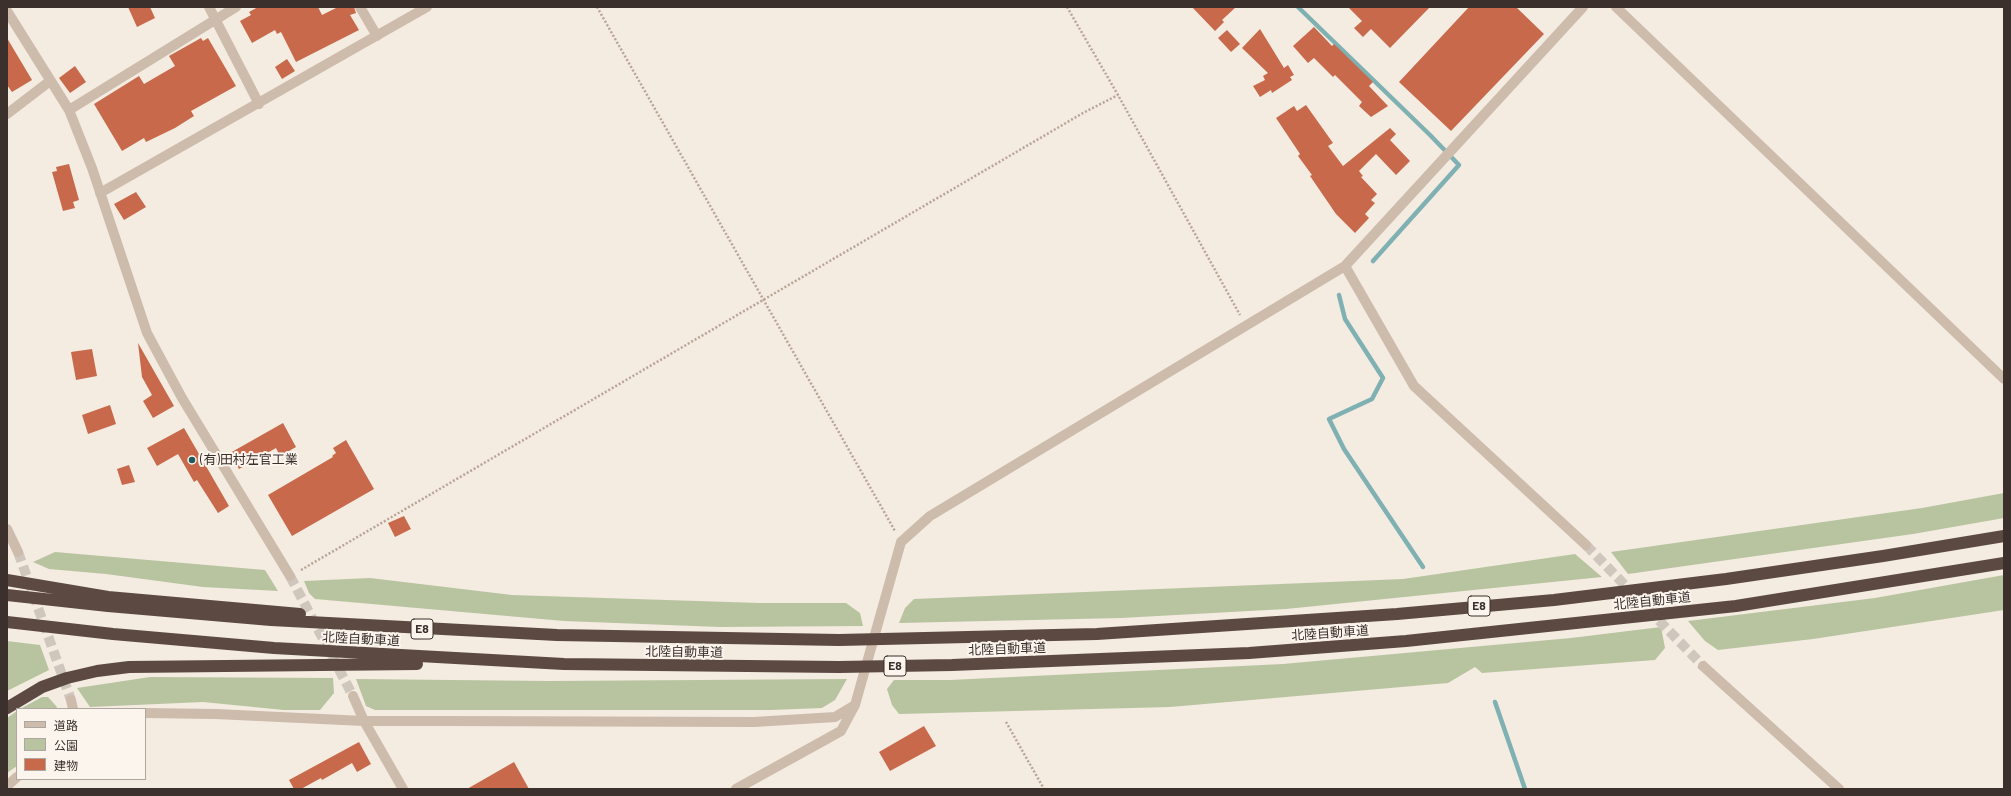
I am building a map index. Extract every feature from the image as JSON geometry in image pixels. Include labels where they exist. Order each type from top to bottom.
[{"type":"highway","name":"北陸自動車道","points":[[7,595],[263,620],[557,635],[839,640],[1097,634],[1223,626],[1554,600],[1734,578],[2004,536]]},
{"type":"highway","name":"北陸自動車道","points":[[7,622],[112,634],[274,648],[564,664],[839,667],[952,664],[1249,653],[1406,641],[1736,606],[2004,564]]},
{"type":"highway","points":[[7,580],[108,597],[350,618],[410,628]]},
{"type":"highway","points":[[7,708],[42,687],[67,678],[129,667],[564,664]]},
{"type":"street","points":[[209,7],[214,20],[258,104]]},
{"type":"street","points":[[69,110],[236,7]]},
{"type":"street","points":[[360,7],[377,36]]},
{"type":"street","points":[[100,193],[427,7]]},
{"type":"street","points":[[736,789],[841,731],[855,705],[901,542],[930,516],[1345,266],[1583,7]]},
{"type":"street","points":[[1616,7],[2004,379]]},
{"type":"street","points":[[7,11],[69,110],[100,193],[147,333],[182,398],[290,576]]},
{"type":"street","points":[[7,114],[50,81]]},
{"type":"street","points":[[1345,266],[1414,386],[1586,545]]},
{"type":"street","points":[[7,529],[18,552]]},
{"type":"street","points":[[1704,666],[1839,789]]},
{"type":"street","points":[[353,696],[364,721],[403,789]]},
{"type":"street","points":[[146,713],[216,714],[364,721],[754,722],[835,717],[855,705]]},
{"type":"street","points":[[7,786],[16,778]]},
{"type":"path","points":[[597,7],[765,300],[901,542]]},
{"type":"path","points":[[1067,7],[1118,95],[1246,326]]},
{"type":"path","points":[[290,576],[1083,113],[1118,95]]},
{"type":"path","points":[[1006,722],[1044,789]]},
{"type":"green space","points":[[2004,493],[2004,518],[1913,534],[1628,574],[1611,552],[1922,508]]},
{"type":"green space","points":[[55,552],[265,570],[278,591],[203,587],[106,574],[49,569],[33,562]]},
{"type":"green space","points":[[1575,554],[1602,577],[1286,609],[1121,618],[899,623],[905,608],[914,599],[1403,579]]},
{"type":"green space","points":[[2004,575],[2004,610],[1813,639],[1718,650],[1705,641],[1688,621],[1875,598]]},
{"type":"green space","points":[[370,578],[512,595],[759,603],[846,603],[860,613],[863,626],[720,627],[564,621],[315,599],[309,593],[304,581]]},
{"type":"green space","points":[[1661,627],[1665,648],[1655,660],[1482,673],[1475,667],[1448,683],[1170,707],[899,714],[892,705],[887,689],[894,680],[950,680],[1283,664],[1571,638]]},
{"type":"green space","points":[[7,641],[40,645],[49,670],[7,691]]},
{"type":"green space","points":[[150,677],[333,678],[334,693],[320,710],[284,710],[203,702],[90,707],[77,688]]},
{"type":"green space","points":[[356,679],[548,681],[847,679],[835,700],[822,708],[771,710],[375,710],[366,706]]},
{"type":"green space","points":[[42,697],[48,697],[57,707],[56,708],[22,708]]},
{"type":"green space","points":[[16,712],[16,767],[7,773],[7,718]]},
{"type":"building","points":[[128,7],[150,7],[155,18],[137,27]]},
{"type":"building","points":[[258,7],[318,7],[322,15],[338,7],[354,7],[356,13],[350,15],[359,30],[296,62],[281,32],[277,34],[275,30],[252,43],[240,21],[251,15],[249,12]]},
{"type":"building","points":[[1192,7],[1236,7],[1222,20],[1224,22],[1215,31]]},
{"type":"building","points":[[1348,7],[1430,7],[1390,48],[1371,29],[1363,37],[1354,28],[1362,21]]},
{"type":"building","points":[[1469,7],[1516,7],[1544,34],[1451,131],[1399,82]]},
{"type":"building","points":[[1314,27],[1332,46],[1334,44],[1373,82],[1369,86],[1388,106],[1371,117],[1359,106],[1362,102],[1335,75],[1333,77],[1314,58],[1308,63],[1293,46]]},
{"type":"building","points":[[1260,29],[1284,68],[1288,65],[1294,75],[1290,77],[1292,80],[1272,93],[1271,90],[1260,97],[1253,86],[1265,80],[1263,76],[1268,73],[1242,48]]},
{"type":"building","points":[[1227,30],[1240,44],[1231,52],[1218,38]]},
{"type":"building","points":[[7,38],[32,80],[12,92],[7,85]]},
{"type":"building","points":[[201,38],[203,41],[208,38],[236,86],[191,111],[194,116],[175,128],[146,142],[144,138],[122,151],[94,104],[139,76],[144,84],[175,66],[169,56]]},
{"type":"building","points":[[287,59],[295,71],[282,79],[275,67]]},
{"type":"building","points":[[75,66],[86,82],[70,93],[59,78]]},
{"type":"building","points":[[1306,105],[1333,143],[1328,146],[1343,166],[1390,128],[1396,134],[1390,140],[1410,161],[1396,175],[1376,154],[1359,171],[1363,176],[1361,177],[1377,194],[1371,200],[1375,203],[1365,214],[1369,218],[1355,233],[1336,214],[1310,176],[1312,175],[1298,156],[1300,154],[1276,118],[1294,106],[1297,111]]},
{"type":"building","points":[[69,164],[79,200],[73,202],[75,208],[63,211],[52,172],[57,171],[56,167]]},
{"type":"building","points":[[136,192],[146,207],[124,220],[114,204]]},
{"type":"building","points":[[138,343],[174,406],[153,418],[143,401],[152,395],[142,377]]},
{"type":"building","points":[[92,349],[97,376],[76,380],[71,352]]},
{"type":"building","points":[[110,405],[116,424],[88,434],[82,415]]},
{"type":"building","points":[[283,423],[296,447],[280,456],[276,448],[239,469],[230,453]]},
{"type":"building","name":"(有)田村左官工業","points":[[184,428],[229,506],[218,513],[197,480],[194,482],[178,454],[157,466],[147,448]]},
{"type":"building","points":[[346,440],[374,489],[292,536],[268,495],[333,457],[332,456],[336,453],[333,448]]},
{"type":"building","points":[[129,465],[135,482],[122,485],[117,469]]},
{"type":"building","points":[[404,516],[411,529],[395,537],[388,523]]},
{"type":"building","points":[[924,726],[936,746],[890,771],[879,752]]},
{"type":"building","points":[[359,742],[371,764],[357,772],[352,763],[322,780],[321,778],[301,789],[294,789],[289,780]]},
{"type":"building","points":[[514,762],[529,789],[467,789]]},
{"type":"waterway","points":[[1298,7],[1459,165],[1373,261]]},
{"type":"waterway","points":[[1339,295],[1345,319],[1383,378],[1372,399],[1329,419],[1344,449],[1423,567]]},
{"type":"waterway","points":[[1495,702],[1525,789]]},
{"type":"tunnel","points":[[1586,545],[1703,666]]},
{"type":"tunnel","points":[[18,552],[71,700]]},
{"type":"tunnel","points":[[290,576],[353,696]]},
{"type":"place","name":"(有)田村左官工業","points":[[192,460]]}]
